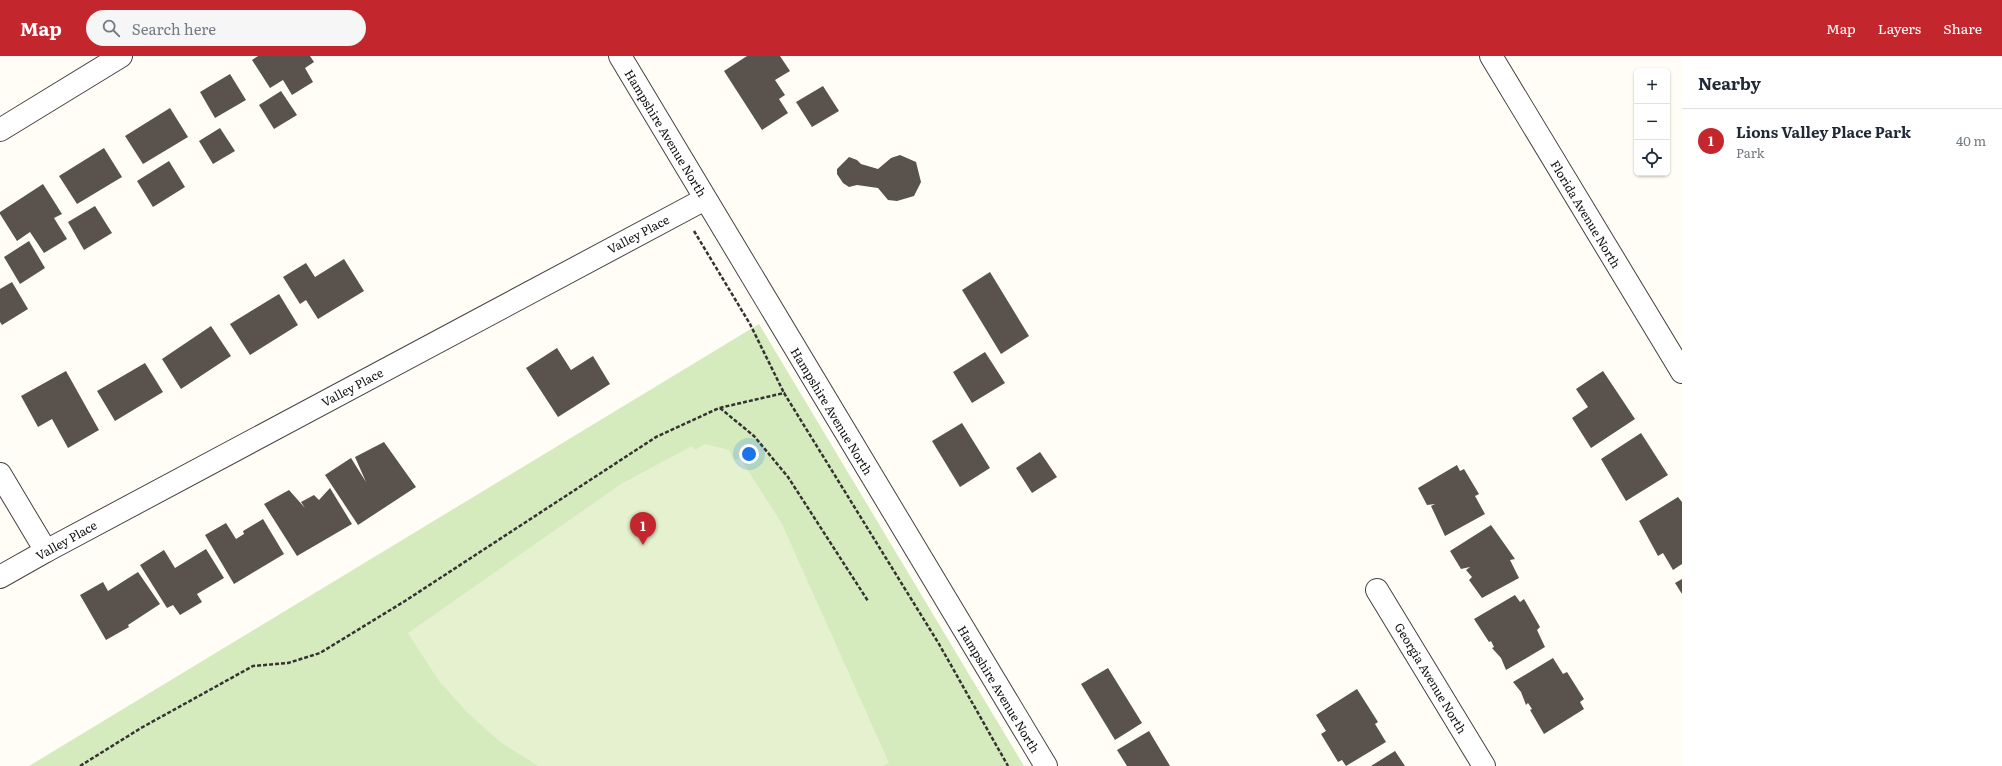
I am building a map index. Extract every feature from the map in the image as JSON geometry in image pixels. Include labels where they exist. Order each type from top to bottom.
[{"type":"street","points":[[0,130],[121,56]]},
{"type":"street","name":"Hampshire Avenue North","points":[[620,56],[1046,766]]},
{"type":"street","name":"Florida Avenue North","points":[[1491,56],[1682,372]]},
{"type":"street","name":"Valley Place","points":[[0,577],[705,199]]},
{"type":"street","points":[[0,474],[46,551]]},
{"type":"street","name":"Georgia Avenue North","points":[[1377,590],[1484,766]]},
{"type":"path","points":[[682,210],[750,324],[784,393],[939,644],[1008,766]]},
{"type":"path","points":[[80,766],[141,728],[253,666],[288,663],[320,653],[412,597],[656,437],[719,408],[784,393]]},
{"type":"path","points":[[719,408],[754,436],[788,478],[868,601]]},
{"type":"green space","points":[[759,324],[1024,766],[29,766]]},
{"type":"green space","points":[[705,444],[729,450],[734,460],[740,458],[782,524],[889,763],[882,766],[538,766],[499,741],[468,713],[439,681],[408,633],[621,484],[692,446],[695,450]]},
{"type":"building","points":[[258,56],[310,56],[314,62],[305,68],[313,82],[292,95],[283,80],[270,88],[252,60]]},
{"type":"building","points":[[747,56],[780,56],[790,71],[775,80],[785,95],[779,99],[788,113],[762,130],[724,71]]},
{"type":"building","points":[[230,74],[246,100],[215,118],[200,92]]},
{"type":"building","points":[[823,86],[839,111],[812,127],[796,102]]},
{"type":"building","points":[[281,91],[297,115],[274,129],[259,105]]},
{"type":"building","points":[[170,108],[188,137],[143,164],[125,136]]},
{"type":"building","points":[[220,128],[235,151],[213,164],[199,141]]},
{"type":"building","points":[[104,148],[122,177],[77,204],[59,176]]},
{"type":"building","points":[[900,155],[916,162],[921,182],[914,196],[897,201],[888,200],[878,188],[857,185],[849,187],[843,183],[837,174],[837,169],[849,157],[857,160],[861,164],[878,169],[891,158]]},
{"type":"building","points":[[169,161],[185,187],[153,207],[137,181]]},
{"type":"building","points":[[43,184],[62,214],[54,218],[67,239],[44,253],[30,232],[17,241],[0,214],[0,212]]},
{"type":"building","points":[[95,206],[112,233],[84,250],[68,222]]},
{"type":"building","points":[[29,241],[45,268],[20,284],[4,257]]},
{"type":"building","points":[[344,259],[364,291],[318,319],[306,300],[300,304],[283,277],[306,263],[315,277]]},
{"type":"building","points":[[990,272],[1029,336],[1001,354],[962,290]]},
{"type":"building","points":[[12,282],[28,309],[2,325],[0,322],[0,289]]},
{"type":"building","points":[[279,294],[298,325],[250,355],[230,324]]},
{"type":"building","points":[[211,326],[231,356],[181,389],[162,359]]},
{"type":"building","points":[[557,348],[571,370],[593,356],[610,384],[558,417],[526,368]]},
{"type":"building","points":[[985,352],[1005,383],[972,403],[953,372]]},
{"type":"building","points":[[145,363],[163,392],[115,421],[97,391]]},
{"type":"building","points":[[66,371],[99,430],[68,448],[52,419],[38,427],[21,396]]},
{"type":"building","points":[[1603,371],[1635,419],[1591,448],[1572,418],[1588,407],[1576,389]]},
{"type":"building","points":[[962,423],[990,468],[960,487],[932,441]]},
{"type":"building","points":[[1641,433],[1668,475],[1626,501],[1601,459]]},
{"type":"building","points":[[384,442],[416,487],[358,525],[325,475],[351,458],[366,482],[355,457]]},
{"type":"building","points":[[1040,452],[1057,477],[1032,493],[1016,468]]},
{"type":"building","points":[[1457,465],[1460,471],[1464,469],[1479,494],[1475,496],[1485,514],[1445,536],[1431,506],[1435,504],[1427,505],[1418,488]]},
{"type":"building","points":[[330,488],[352,524],[297,556],[264,504],[289,490],[305,508],[301,502],[314,495],[319,500]]},
{"type":"building","points":[[1678,497],[1682,502],[1682,564],[1673,570],[1663,553],[1658,556],[1639,521]]},
{"type":"building","points":[[263,519],[284,554],[234,584],[205,535],[226,523],[236,539],[244,534],[243,531]]},
{"type":"building","points":[[1491,525],[1515,559],[1510,560],[1519,578],[1482,598],[1469,580],[1472,577],[1466,570],[1470,567],[1461,569],[1450,551]]},
{"type":"building","points":[[206,549],[224,578],[197,594],[202,602],[180,615],[173,605],[167,608],[140,565],[164,550],[175,568]]},
{"type":"building","points":[[138,572],[160,604],[128,625],[129,627],[106,640],[80,595],[103,582],[108,591]]},
{"type":"building","points":[[1682,579],[1682,594],[1675,583]]},
{"type":"building","points":[[1515,595],[1520,602],[1524,599],[1540,627],[1537,630],[1545,647],[1506,670],[1501,658],[1492,648],[1494,647],[1491,641],[1489,642],[1474,619]]},
{"type":"building","points":[[1553,658],[1563,674],[1567,672],[1584,699],[1580,702],[1584,709],[1544,734],[1530,710],[1532,709],[1528,703],[1526,705],[1521,692],[1513,682]]},
{"type":"building","points":[[1108,668],[1142,723],[1115,740],[1081,684]]},
{"type":"building","points":[[1357,689],[1378,722],[1375,724],[1386,742],[1346,766],[1342,760],[1338,762],[1321,734],[1326,731],[1316,715]]},
{"type":"building","points":[[1149,731],[1170,766],[1127,766],[1117,750]]},
{"type":"building","points":[[1395,751],[1405,766],[1371,766]]},
{"type":"place","name":"Lions Valley Place Park","points":[[643,545]]}]
